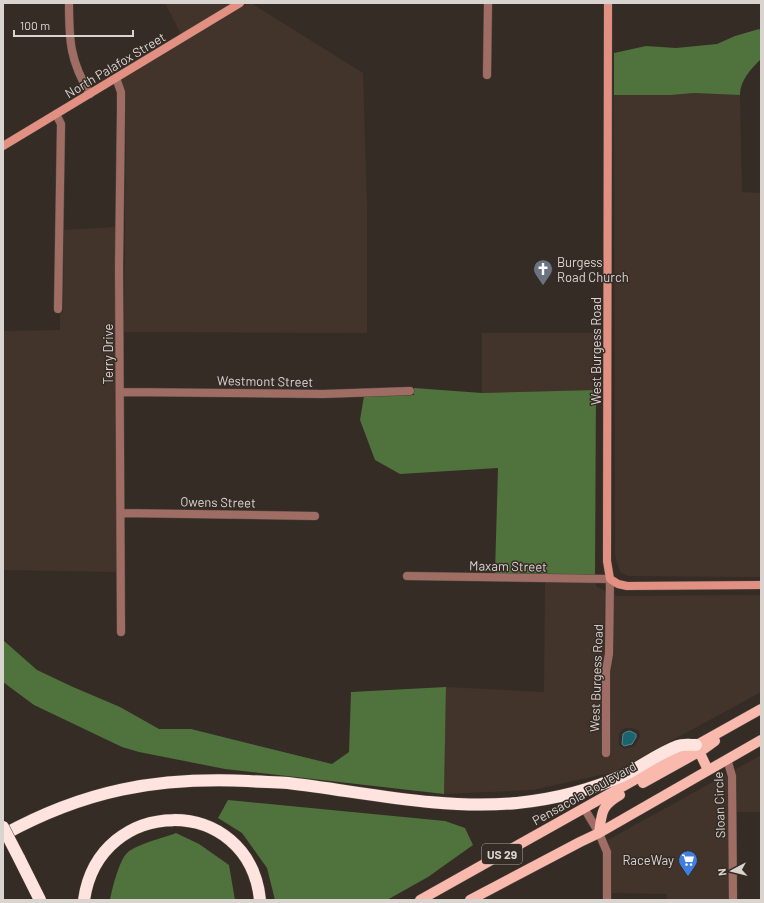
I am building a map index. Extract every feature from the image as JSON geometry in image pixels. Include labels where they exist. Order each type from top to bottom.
[{"type":"highway","points":[[3,835],[40,816],[82,800],[129,788],[177,781],[222,780],[286,783],[429,802],[485,804],[530,801],[593,788],[625,774],[679,746],[698,748]]},
{"type":"highway","points":[[84,900],[88,884],[108,848],[138,826],[162,820],[192,821],[204,825],[225,837],[235,845],[245,857],[251,868],[259,890],[260,900]]},
{"type":"highway","points":[[3,826],[40,900]]},
{"type":"main road","name":"North Palafox Street","points":[[3,146],[240,3]]},
{"type":"main road","name":"West Burgess Road","points":[[608,3],[608,561],[610,579]]},
{"type":"main road","points":[[610,579],[618,584],[627,586],[761,585]]},
{"type":"main road","name":"Pensacola Boulevard","points":[[420,900],[584,808],[698,748],[760,710]]},
{"type":"main road","name":"US 29","points":[[470,900],[599,833],[761,740]]},
{"type":"main road","points":[[599,833],[602,811],[609,802],[698,748],[708,770]]},
{"type":"street","points":[[69,3],[70,48],[74,63],[90,94]]},
{"type":"street","points":[[487,75],[488,3]]},
{"type":"street","name":"Terry Drive","points":[[116,78],[121,92],[119,259],[121,632]]},
{"type":"street","points":[[56,114],[61,124],[58,309]]},
{"type":"street","name":"Westmont Street","points":[[120,392],[323,394],[410,391]]},
{"type":"street","name":"Owens Street","points":[[121,513],[315,516]]},
{"type":"street","name":"Maxam Street","points":[[407,576],[610,579]]},
{"type":"street","name":"West Burgess Road","points":[[606,753],[606,671],[609,654],[610,579]]},
{"type":"street","name":"Sloan Circle","points":[[727,759],[731,766],[732,776],[733,900]]},
{"type":"street","points":[[584,808],[603,842],[607,858],[607,900]]},
{"type":"shaded area","points":[[165,3],[232,3],[181,34]]},
{"type":"shaded area","points":[[248,3],[251,3],[363,73],[367,205],[367,333],[124,332],[126,108],[125,91],[121,80]]},
{"type":"shaded area","points":[[694,93],[740,95],[742,192],[761,193],[761,577],[628,576],[620,572],[615,556],[614,95],[671,95]]},
{"type":"shaded area","points":[[115,227],[117,572],[3,570],[3,331],[60,330],[60,313],[63,312],[64,230]]},
{"type":"shaded area","points":[[482,333],[596,333],[596,390],[482,393]]},
{"type":"shaded area","points":[[545,582],[596,583],[596,586],[605,591],[601,757],[610,756],[611,671],[614,654],[614,595],[761,595],[761,692],[614,772],[533,790],[444,794],[446,687],[544,692]],"holes":[[[625,728],[638,730],[640,737],[635,746],[625,749],[619,745],[619,735]]]},
{"type":"shaded area","points":[[761,755],[761,812],[737,812],[736,769]]},
{"type":"shaded area","points":[[727,774],[729,900],[667,900],[667,894],[612,893],[612,857],[608,840]]},
{"type":"green space","points":[[759,29],[761,31],[761,59],[744,80],[740,90],[740,95],[694,93],[671,95],[614,95],[614,53],[646,46],[676,48],[717,44],[735,36]]},
{"type":"green space","points":[[414,388],[482,393],[596,390],[595,575],[495,573],[498,468],[400,474],[375,460],[360,420],[364,396],[414,395]]},
{"type":"green space","points":[[3,640],[37,670],[120,707],[159,729],[191,729],[332,764],[349,752],[351,692],[446,687],[444,794],[225,769],[139,752],[122,747],[34,705],[3,682]]},
{"type":"green space","points":[[228,800],[445,821],[465,828],[473,845],[428,877],[387,900],[275,900],[267,868],[242,833],[218,818]]},
{"type":"green space","points":[[176,833],[199,844],[229,865],[235,900],[110,900],[119,868],[127,853],[143,844]]},
{"type":"water","points":[[630,731],[636,734],[636,737],[632,744],[624,746],[622,744],[623,734]]},
{"type":"place","name":"Burgess Road Church","points":[[543,286]]},
{"type":"place","name":"RaceWay","points":[[688,877]]}]
